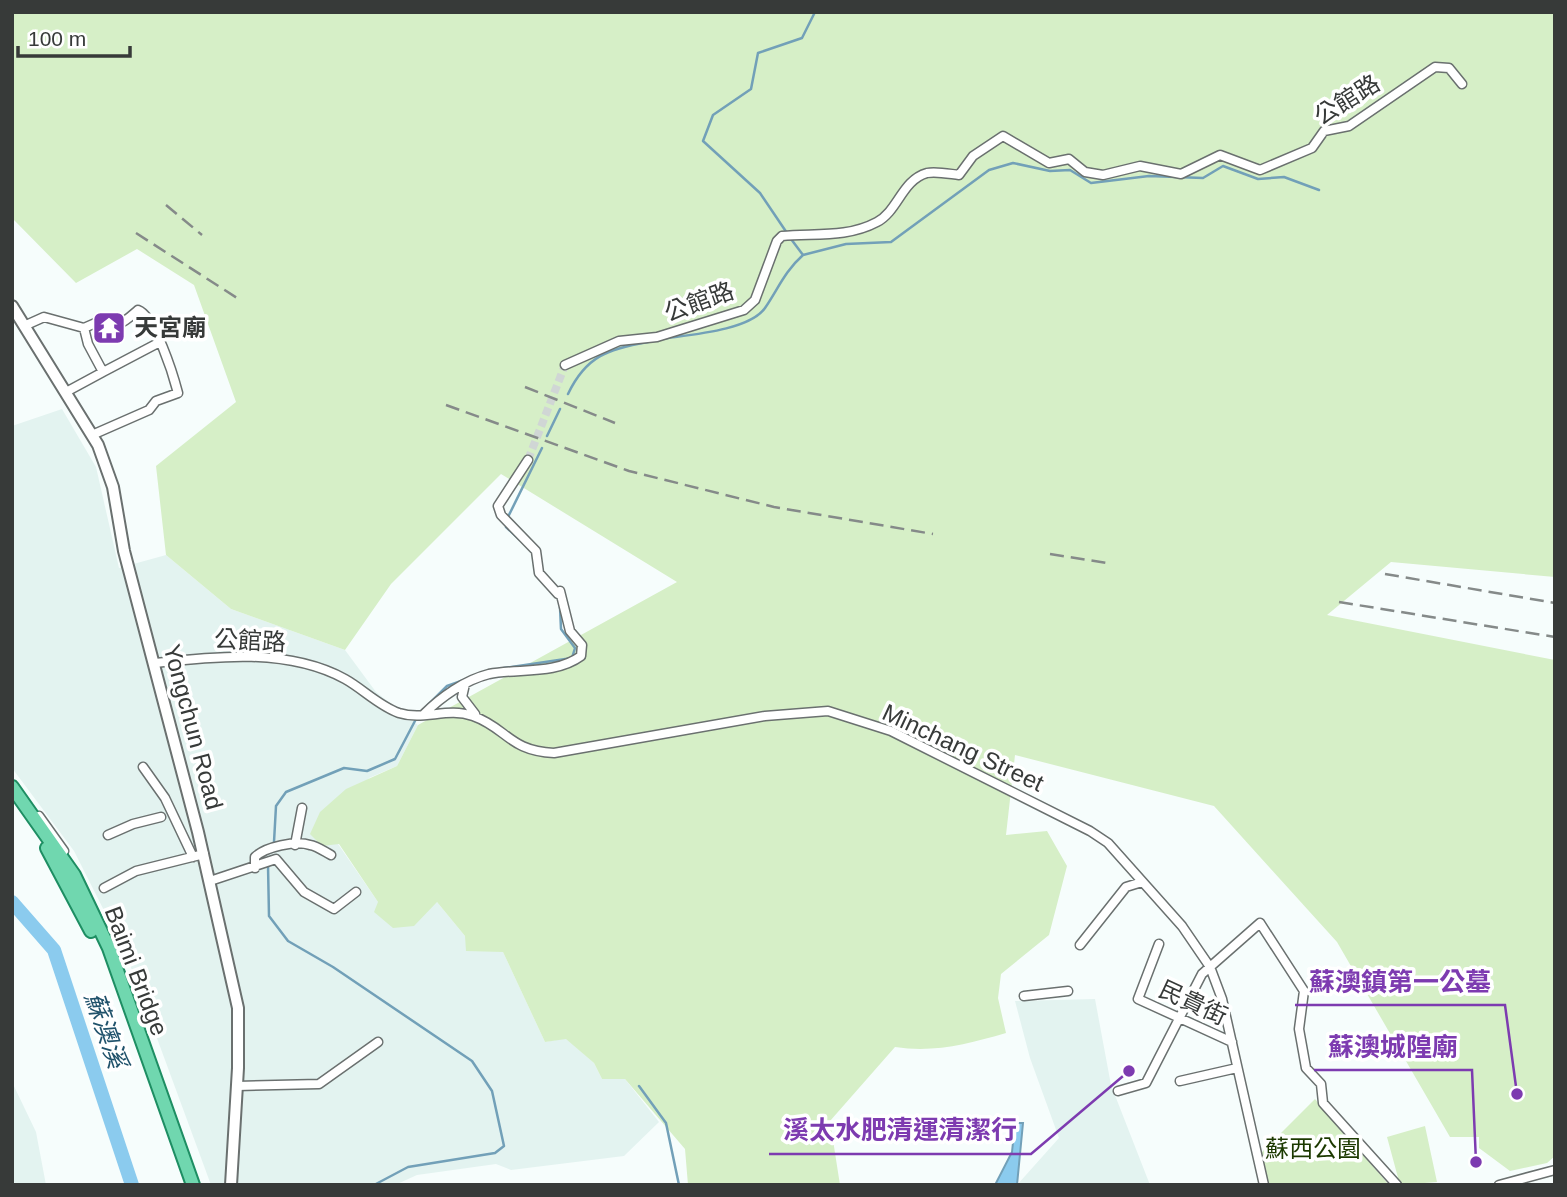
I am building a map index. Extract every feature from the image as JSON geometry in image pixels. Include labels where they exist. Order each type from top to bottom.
[{"type":"main road","name":"Baimi Bridge","points":[[12,787],[74,875],[109,948],[195,1185]]},
{"type":"main road","name":"Baimi Bridge","points":[[12,799],[43,842],[101,950],[185,1185]]},
{"type":"street","name":"公館路","points":[[565,365],[619,341],[657,337],[744,310],[755,300],[777,241],[782,236],[848,234],[880,221],[891,211],[905,188],[926,173],[959,175],[973,156],[1003,136],[1049,163],[1069,159],[1086,172],[1103,175],[1140,166],[1181,174],[1220,156],[1260,170],[1312,148],[1324,131],[1349,127],[1435,67],[1449,68],[1462,83]]},
{"type":"street","name":"Yongchun Road","points":[[12,306],[92,435],[113,487],[124,551],[155,663],[198,856],[210,881],[238,1008],[231,1185]]},
{"type":"street","points":[[24,326],[44,317],[84,328],[100,321],[116,326],[123,325],[141,310],[160,342],[178,393],[156,401],[149,410],[92,435]]},
{"type":"street","points":[[84,328],[88,344],[103,372]]},
{"type":"street","points":[[66,392],[160,342]]},
{"type":"street","points":[[424,714],[466,684],[489,674],[541,669],[581,656],[582,645],[570,631],[561,592],[558,594],[539,573],[536,551],[501,515],[498,506],[528,460]]},
{"type":"street","name":"公館路","points":[[155,663],[213,656],[276,658],[343,678],[401,714],[424,714]]},
{"type":"street","points":[[466,684],[462,697],[468,708],[480,719]]},
{"type":"street","name":"Minchang Street","points":[[424,714],[456,710],[480,719],[518,747],[533,752],[554,753],[765,716],[828,711],[891,731],[1090,831],[1108,843],[1182,926],[1210,967],[1222,999],[1264,1185]]},
{"type":"street","points":[[104,888],[136,871],[198,856],[165,798],[143,767]]},
{"type":"street","points":[[12,780],[78,873],[112,946],[195,1185]]},
{"type":"street","points":[[295,845],[302,808]]},
{"type":"street","points":[[108,835],[133,824],[161,817]]},
{"type":"street","points":[[255,867],[255,857],[261,851],[295,845],[309,844],[331,855]]},
{"type":"street","points":[[210,881],[276,859],[304,892],[334,909],[356,892]]},
{"type":"street","points":[[1080,945],[1126,887],[1142,882]]},
{"type":"street","points":[[1118,1091],[1146,1083],[1202,974],[1260,923],[1304,991],[1299,1029],[1306,1069],[1321,1084],[1323,1103],[1397,1185]]},
{"type":"street","name":"民貴街","points":[[1159,944],[1138,999],[1232,1042]]},
{"type":"street","points":[[1024,996],[1068,991]]},
{"type":"street","points":[[237,1086],[318,1084],[378,1042]]},
{"type":"street","points":[[1180,1081],[1237,1068]]},
{"type":"street","points":[[1499,1185],[1555,1170]]},
{"type":"shaded area","points":[[62,409],[96,467],[119,568],[166,555],[231,609],[345,650],[376,692],[418,725],[397,766],[369,778],[338,844],[378,902],[437,902],[465,936],[503,952],[545,1042],[566,1038],[594,1063],[602,1079],[625,1079],[659,1122],[624,1156],[511,1170],[496,1164],[417,1175],[395,1185],[211,1185],[126,954],[74,851],[12,768],[12,426]]},
{"type":"shaded area","points":[[1095,999],[1111,1085],[1150,1185],[1017,1185],[1059,1138],[1030,1058],[1015,1001]]},
{"type":"shaded area","points":[[12,1082],[36,1132],[46,1185],[12,1185]]},
{"type":"green space","points":[[12,12],[1555,12],[1555,577],[1391,562],[1327,615],[1555,660],[1555,1156],[1547,1163],[1510,1171],[1479,1148],[1479,1137],[1450,1137],[1337,942],[1214,806],[1015,755],[1006,835],[1047,831],[1067,866],[1049,935],[1001,974],[998,998],[1006,1033],[937,1048],[895,1047],[830,1121],[840,1185],[688,1185],[685,1149],[625,1079],[602,1079],[594,1063],[566,1039],[545,1042],[503,952],[466,951],[465,936],[437,902],[414,926],[393,928],[374,912],[378,902],[339,844],[322,846],[310,834],[320,812],[346,789],[397,766],[418,725],[677,582],[501,474],[391,584],[345,650],[231,609],[166,555],[156,466],[236,402],[194,285],[137,249],[76,283],[12,218]]},
{"type":"green space","name":"蘇西公園","points":[[1315,1099],[1389,1185],[1267,1185],[1260,1154]]},
{"type":"green space","points":[[1425,1126],[1437,1182],[1400,1185],[1387,1137]]},
{"type":"water","points":[[1015,1123],[1023,1123],[1017,1185],[995,1185],[1012,1152]]},
{"type":"waterway","points":[[787,233],[760,193],[703,141],[713,115],[751,89],[758,53],[802,38],[815,12]]},
{"type":"waterway","points":[[803,255],[846,244],[891,242],[989,170],[1013,163],[1050,171],[1070,170],[1091,183],[1149,176],[1203,178],[1223,166],[1258,179],[1284,177],[1319,190]]},
{"type":"waterway","points":[[661,339],[717,331],[757,316],[791,267],[803,255],[791,239]]},
{"type":"waterway","points":[[568,394],[582,371],[600,356],[648,342]]},
{"type":"waterway","points":[[547,436],[560,409]]},
{"type":"waterway","points":[[508,517],[542,448]]},
{"type":"waterway","points":[[506,527],[519,539]]},
{"type":"waterway","points":[[504,668],[572,658],[575,648],[561,629],[560,607]]},
{"type":"waterway","points":[[427,706],[447,686],[464,680]]},
{"type":"waterway","points":[[274,842],[276,806],[286,792],[344,768],[367,771],[395,759],[416,719]]},
{"type":"waterway","points":[[268,865],[269,916],[288,941],[333,967],[472,1061],[492,1091],[504,1146],[495,1153],[408,1167],[374,1185]]},
{"type":"waterway","name":"蘇澳溪","points":[[12,902],[54,950],[132,1185]]},
{"type":"waterway","points":[[639,1086],[666,1123],[679,1185]]},
{"type":"tunnel","points":[[528,460],[565,365]]},
{"type":"railway","points":[[166,205],[202,235]]},
{"type":"railway","points":[[136,233],[237,298]]},
{"type":"railway","points":[[525,387],[615,423]]},
{"type":"railway","points":[[446,405],[629,471],[774,507],[933,534]]},
{"type":"railway","points":[[1050,554],[1107,563]]},
{"type":"railway","points":[[1385,574],[1555,603]]},
{"type":"railway","points":[[1339,602],[1555,637]]},
{"type":"place","name":"天宮廟","points":[[109,328]]},
{"type":"place","name":"溪太水肥清運清潔行","points":[[1129,1071]]},
{"type":"place","name":"蘇澳鎮第一公墓","points":[[1517,1094]]},
{"type":"place","name":"蘇澳城隍廟","points":[[1476,1162]]}]
